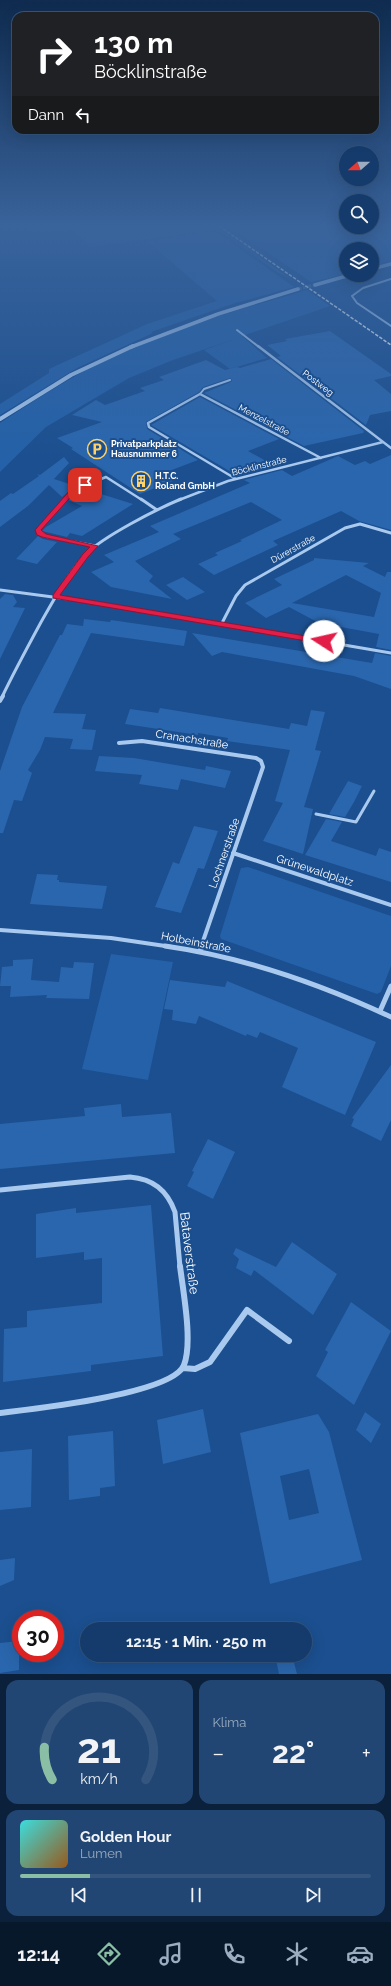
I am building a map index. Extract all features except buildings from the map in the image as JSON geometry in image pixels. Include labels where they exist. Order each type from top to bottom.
[{"type":"street","points":[[0,419],[74,373],[119,350],[189,322],[248,304]]},
{"type":"street","points":[[359,304],[391,326]]},
{"type":"street","name":"Postweg","points":[[237,330],[391,448]]},
{"type":"street","points":[[200,394],[192,400],[149,422],[148,426],[236,479]]},
{"type":"street","name":"Menzelstraße","points":[[200,394],[321,458]]},
{"type":"street","name":"Böcklinstraße","points":[[0,701],[13,673],[56,596],[86,555],[95,546],[157,510],[236,479],[383,442]]},
{"type":"street","points":[[95,546],[44,536],[38,532],[40,527],[74,490],[106,477],[157,510]]},
{"type":"street","name":"Dürerstraße","points":[[222,623],[236,596],[245,585],[345,528],[360,524],[391,533]]},
{"type":"street","points":[[0,590],[56,596],[222,623],[391,653]]},
{"type":"street","name":"Cranachstraße","points":[[120,743],[142,741],[256,758],[261,761]]},
{"type":"street","name":"Lochnerstraße","points":[[200,951],[263,768],[261,761]]},
{"type":"street","name":"Grünewaldplatz","points":[[233,853],[391,905]]},
{"type":"street","name":"Holbeinstraße","points":[[0,930],[111,938],[200,951],[278,973],[343,995],[391,1017]]},
{"type":"street","points":[[380,1011],[391,986]]},
{"type":"street","name":"Bataverstraße","points":[[0,1190],[130,1177],[148,1179],[162,1188],[172,1203],[176,1222],[188,1329],[188,1353],[183,1368]]},
{"type":"street","points":[[0,1414],[90,1399],[157,1385],[172,1379],[183,1368],[195,1368],[210,1362],[247,1310],[289,1341]]},
{"type":"lane","points":[[200,394],[204,389],[230,380]]},
{"type":"lane","points":[[316,814],[356,822],[374,791]]},
{"type":"shaded area","points":[[208,304],[232,304],[151,332],[153,333],[77,368],[0,415],[0,404],[49,373],[49,369],[147,324]]},
{"type":"shaded area","points":[[260,304],[327,304],[330,306],[242,336],[267,358],[230,369],[204,350],[238,338],[173,360],[129,378],[46,427],[0,472],[0,423],[60,385],[123,351],[168,333]]},
{"type":"shaded area","points":[[248,867],[391,916],[391,966],[381,992],[377,994],[221,939],[220,936],[241,868]]},
{"type":"shaded area","points":[[111,954],[173,962],[148,1080],[82,1069]]},
{"type":"railway","points":[[332,304],[391,345]]},
{"type":"place","name":"Privatparkplatz Hausnummer 6","points":[[97,449]]},
{"type":"place","name":"H.T.C. Roland GmbH","points":[[141,481]]},
{"type":"route","points":[[85,485],[74,490],[38,530],[39,533],[44,536],[95,546],[86,555],[56,596],[324,641]]}]
